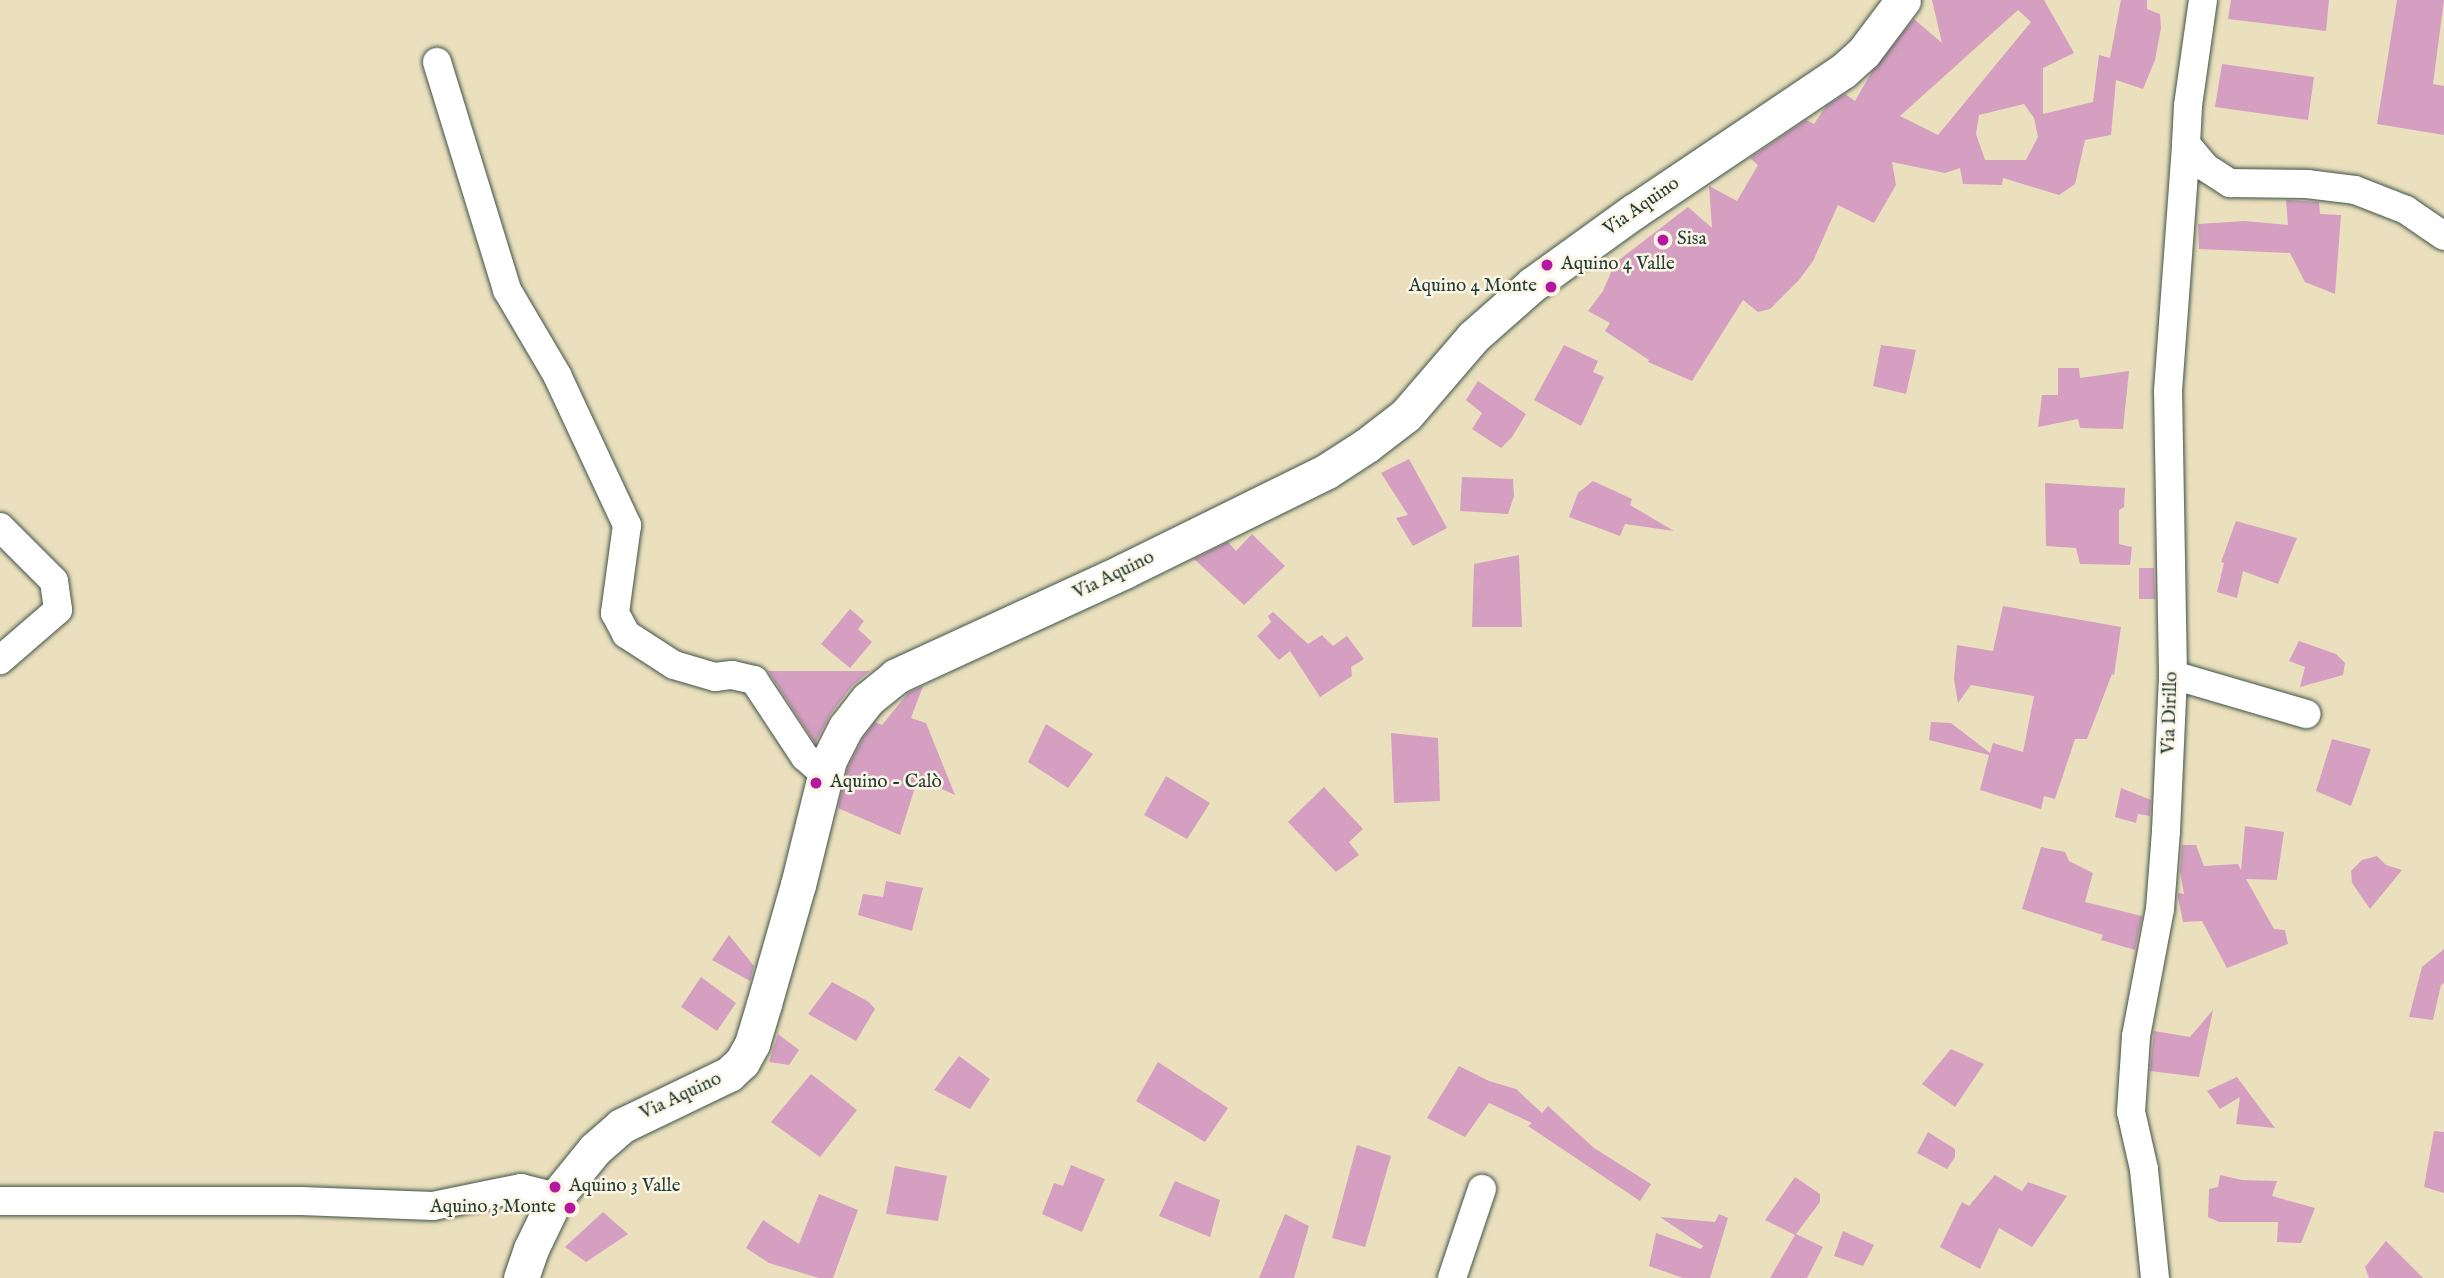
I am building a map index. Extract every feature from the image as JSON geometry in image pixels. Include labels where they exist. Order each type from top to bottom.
[{"type":"street","name":"Via Aquino","points":[[522,1278],[531,1249],[556,1197],[574,1171],[621,1126],[729,1074],[742,1062],[752,1044],[764,1004],[829,760],[846,727],[869,699],[896,676],[1148,559],[1327,471],[1367,445],[1406,415],[1473,337],[1533,284],[1633,212],[1843,71],[1864,52],[1903,0]]},
{"type":"street","name":"Via Dirillo","points":[[2155,1278],[2144,1169],[2131,1112],[2136,1036],[2160,909],[2173,675],[2168,391],[2188,106],[2203,0]]},
{"type":"street","points":[[437,62],[507,290],[557,375],[627,525],[615,614],[626,634],[674,665],[715,677],[732,675],[754,680],[806,757],[826,775]]},
{"type":"street","points":[[2186,144],[2205,167],[2230,183],[2307,184],[2355,190],[2406,210],[2444,236]]},
{"type":"street","points":[[0,527],[54,581],[58,610],[0,660]]},
{"type":"street","points":[[2173,675],[2306,714]]},
{"type":"street","points":[[0,1200],[301,1201],[433,1206],[521,1188],[556,1197]]},
{"type":"street","points":[[1452,1278],[1482,1189]]},
{"type":"building","points":[[1932,0],[2044,0],[2074,53],[2043,68],[2043,114],[2093,102],[2099,55],[2110,58],[2121,0],[2147,0],[2147,9],[2160,14],[2161,28],[2155,60],[2143,89],[2116,80],[2111,135],[2085,140],[2075,184],[2059,195],[2003,178],[2002,185],[1963,184],[1960,168],[1945,173],[1892,162],[1896,185],[1874,223],[1838,205],[1813,261],[1799,280],[1770,309],[1758,312],[1743,300],[1692,381],[1648,362],[1649,360],[1605,331],[1610,323],[1588,311],[1603,291],[1615,263],[1688,207],[1712,228],[1709,186],[1737,201],[1758,165],[1750,158],[1806,120],[1814,124],[1826,106],[1845,94],[1855,101],[1871,73],[1914,19],[1942,43]],"holes":[[[2018,10],[2031,22],[1938,135],[1900,116]],[[2024,104],[2034,118],[2038,137],[2026,160],[1985,160],[1976,134],[1979,115]]]},
{"type":"building","points":[[2231,0],[2329,0],[2326,31],[2228,19]]},
{"type":"building","points":[[2397,0],[2444,0],[2433,84],[2444,86],[2444,135],[2377,124]]},
{"type":"building","points":[[2222,64],[2314,77],[2308,120],[2215,107]]},
{"type":"building","points":[[2286,200],[2319,202],[2320,214],[2341,215],[2335,294],[2305,282],[2290,253],[2199,249],[2198,224],[2245,221],[2288,225]]},
{"type":"building","points":[[1564,345],[1598,361],[1593,372],[1604,377],[1581,426],[1534,400]]},
{"type":"building","points":[[1881,345],[1916,350],[1906,394],[1873,386]]},
{"type":"building","points":[[2058,368],[2079,368],[2080,378],[2129,371],[2123,429],[2080,428],[2078,419],[2038,427],[2042,395],[2058,395]]},
{"type":"building","points":[[1478,381],[1526,414],[1512,437],[1501,448],[1472,429],[1482,413],[1466,400]]},
{"type":"building","points":[[1409,459],[1447,528],[1413,546],[1396,518],[1408,515],[1381,473]]},
{"type":"building","points":[[1462,477],[1513,479],[1514,496],[1508,514],[1460,511]]},
{"type":"building","points":[[1593,481],[1632,499],[1630,505],[1674,531],[1625,524],[1620,536],[1569,517],[1578,493]]},
{"type":"building","points":[[2045,483],[2125,488],[2124,507],[2119,510],[2119,544],[2132,547],[2130,565],[2080,564],[2076,548],[2046,546]]},
{"type":"building","points":[[2236,521],[2297,538],[2278,584],[2243,571],[2237,598],[2217,592],[2224,563],[2221,562]]},
{"type":"building","points":[[1252,534],[1285,566],[1244,605],[1194,559],[1228,542],[1236,551]]},
{"type":"building","points":[[1519,555],[1522,627],[1472,627],[1474,564]]},
{"type":"building","points":[[2139,568],[2154,568],[2155,599],[2139,599]]},
{"type":"building","points":[[2003,606],[2121,627],[2114,675],[2112,674],[2087,739],[2075,739],[2055,799],[2044,796],[2041,809],[1980,790],[1989,755],[1929,740],[1931,722],[1951,723],[1990,753],[1993,743],[2023,752],[2034,696],[1971,685],[1958,703],[1954,679],[1957,645],[1993,651]]},
{"type":"building","points":[[850,609],[864,621],[858,629],[872,642],[850,668],[821,644]]},
{"type":"building","points":[[1273,612],[1308,644],[1322,635],[1333,646],[1347,636],[1364,659],[1351,667],[1352,676],[1320,697],[1290,651],[1279,660],[1257,636],[1271,622],[1268,616]]},
{"type":"building","points":[[2299,641],[2336,654],[2345,663],[2343,675],[2300,687],[2305,667],[2289,661]]},
{"type":"building","points":[[768,671],[870,671],[852,686],[830,715],[815,743]]},
{"type":"building","points":[[923,686],[911,718],[926,723],[955,795],[918,778],[900,835],[838,808],[848,767],[863,738],[875,722],[882,725],[908,693]]},
{"type":"building","points":[[1046,724],[1093,754],[1068,788],[1028,762]]},
{"type":"building","points":[[1391,733],[1438,738],[1440,801],[1394,803]]},
{"type":"building","points":[[2332,739],[2371,749],[2351,806],[2316,791]]},
{"type":"building","points":[[1166,776],[1210,803],[1187,839],[1144,815]]},
{"type":"building","points":[[1324,787],[1363,829],[1349,842],[1359,855],[1336,872],[1288,822]]},
{"type":"building","points":[[2121,788],[2151,800],[2150,816],[2138,814],[2136,823],[2115,817]]},
{"type":"building","points":[[2245,826],[2284,832],[2277,880],[2246,879],[2274,929],[2285,930],[2288,944],[2227,968],[2202,921],[2183,922],[2178,897],[2178,893],[2184,894],[2180,871],[2182,845],[2196,845],[2204,866],[2238,864],[2241,870]]},
{"type":"building","points":[[2041,847],[2065,852],[2069,861],[2093,873],[2085,902],[2142,916],[2135,950],[2101,940],[2103,935],[2022,909]]},
{"type":"building","points":[[2377,856],[2386,865],[2402,870],[2370,909],[2352,883],[2351,871],[2362,860]]},
{"type":"building","points":[[886,881],[923,888],[912,931],[858,915],[863,894],[883,897]]},
{"type":"building","points":[[729,935],[754,966],[750,981],[712,960]]},
{"type":"building","points":[[2444,949],[2444,983],[2441,985],[2433,1020],[2409,1017],[2422,967]]},
{"type":"building","points":[[701,977],[736,1003],[717,1031],[681,1007]]},
{"type":"building","points":[[832,982],[869,1002],[875,1009],[856,1041],[808,1014]]},
{"type":"building","points":[[2213,1010],[2199,1077],[2150,1071],[2154,1031],[2190,1037]]},
{"type":"building","points":[[778,1034],[799,1050],[789,1065],[769,1062]]},
{"type":"building","points":[[1951,1049],[1984,1064],[1955,1107],[1922,1084]]},
{"type":"building","points":[[959,1056],[990,1079],[970,1109],[934,1090]]},
{"type":"building","points":[[1158,1062],[1228,1108],[1205,1142],[1136,1101]]},
{"type":"building","points":[[1459,1066],[1489,1081],[1516,1089],[1542,1113],[1548,1106],[1594,1148],[1651,1184],[1640,1201],[1528,1126],[1532,1123],[1489,1103],[1465,1137],[1427,1118]]},
{"type":"building","points":[[811,1074],[857,1110],[820,1157],[771,1122]]},
{"type":"building","points":[[2237,1077],[2275,1128],[2236,1124],[2240,1097],[2220,1109],[2207,1091]]},
{"type":"building","points":[[2434,1131],[2444,1132],[2444,1193],[2424,1187]]},
{"type":"building","points":[[1928,1132],[1955,1149],[1955,1157],[1947,1169],[1917,1153]]},
{"type":"building","points":[[1357,1145],[1391,1156],[1365,1247],[1332,1238]]},
{"type":"building","points":[[1071,1165],[1105,1179],[1082,1232],[1042,1214],[1054,1183],[1063,1186]]},
{"type":"building","points":[[895,1166],[947,1176],[938,1221],[886,1214]]},
{"type":"building","points":[[1995,1175],[2022,1191],[2028,1182],[2067,1196],[2032,1247],[1999,1228],[1980,1269],[1940,1247],[1962,1202],[1969,1206]]},
{"type":"building","points":[[2220,1175],[2242,1180],[2277,1181],[2272,1196],[2315,1208],[2301,1243],[2277,1242],[2278,1222],[2219,1222],[2208,1217],[2209,1189],[2218,1187]]},
{"type":"building","points":[[1795,1177],[1820,1194],[1820,1202],[1796,1234],[1823,1247],[1807,1278],[1770,1278],[1795,1235],[1765,1220]]},
{"type":"building","points":[[1175,1181],[1220,1200],[1210,1237],[1159,1216]]},
{"type":"building","points":[[819,1194],[858,1210],[833,1278],[819,1278],[769,1263],[746,1248],[763,1220],[799,1244]]},
{"type":"building","points":[[603,1212],[628,1234],[586,1262],[565,1247]]},
{"type":"building","points":[[1285,1214],[1309,1226],[1294,1278],[1259,1278]]},
{"type":"building","points":[[1719,1214],[1728,1218],[1710,1278],[1683,1278],[1649,1266],[1656,1233],[1701,1249],[1703,1246],[1660,1217],[1715,1222]]},
{"type":"building","points":[[1843,1231],[1874,1245],[1863,1266],[1834,1256]]},
{"type":"building","points":[[2386,1241],[2423,1278],[2369,1278],[2365,1267]]},
{"type":"place","name":"Sisa","points":[[1663,240]]},
{"type":"place","name":"Aquino 4 Valle","points":[[1547,265]]},
{"type":"place","name":"Aquino 4 Monte","points":[[1551,287]]},
{"type":"place","name":"Aquino - Calò","points":[[816,783]]},
{"type":"place","name":"Aquino 3 Valle","points":[[555,1187]]},
{"type":"place","name":"Aquino 3 Monte","points":[[570,1208]]}]
